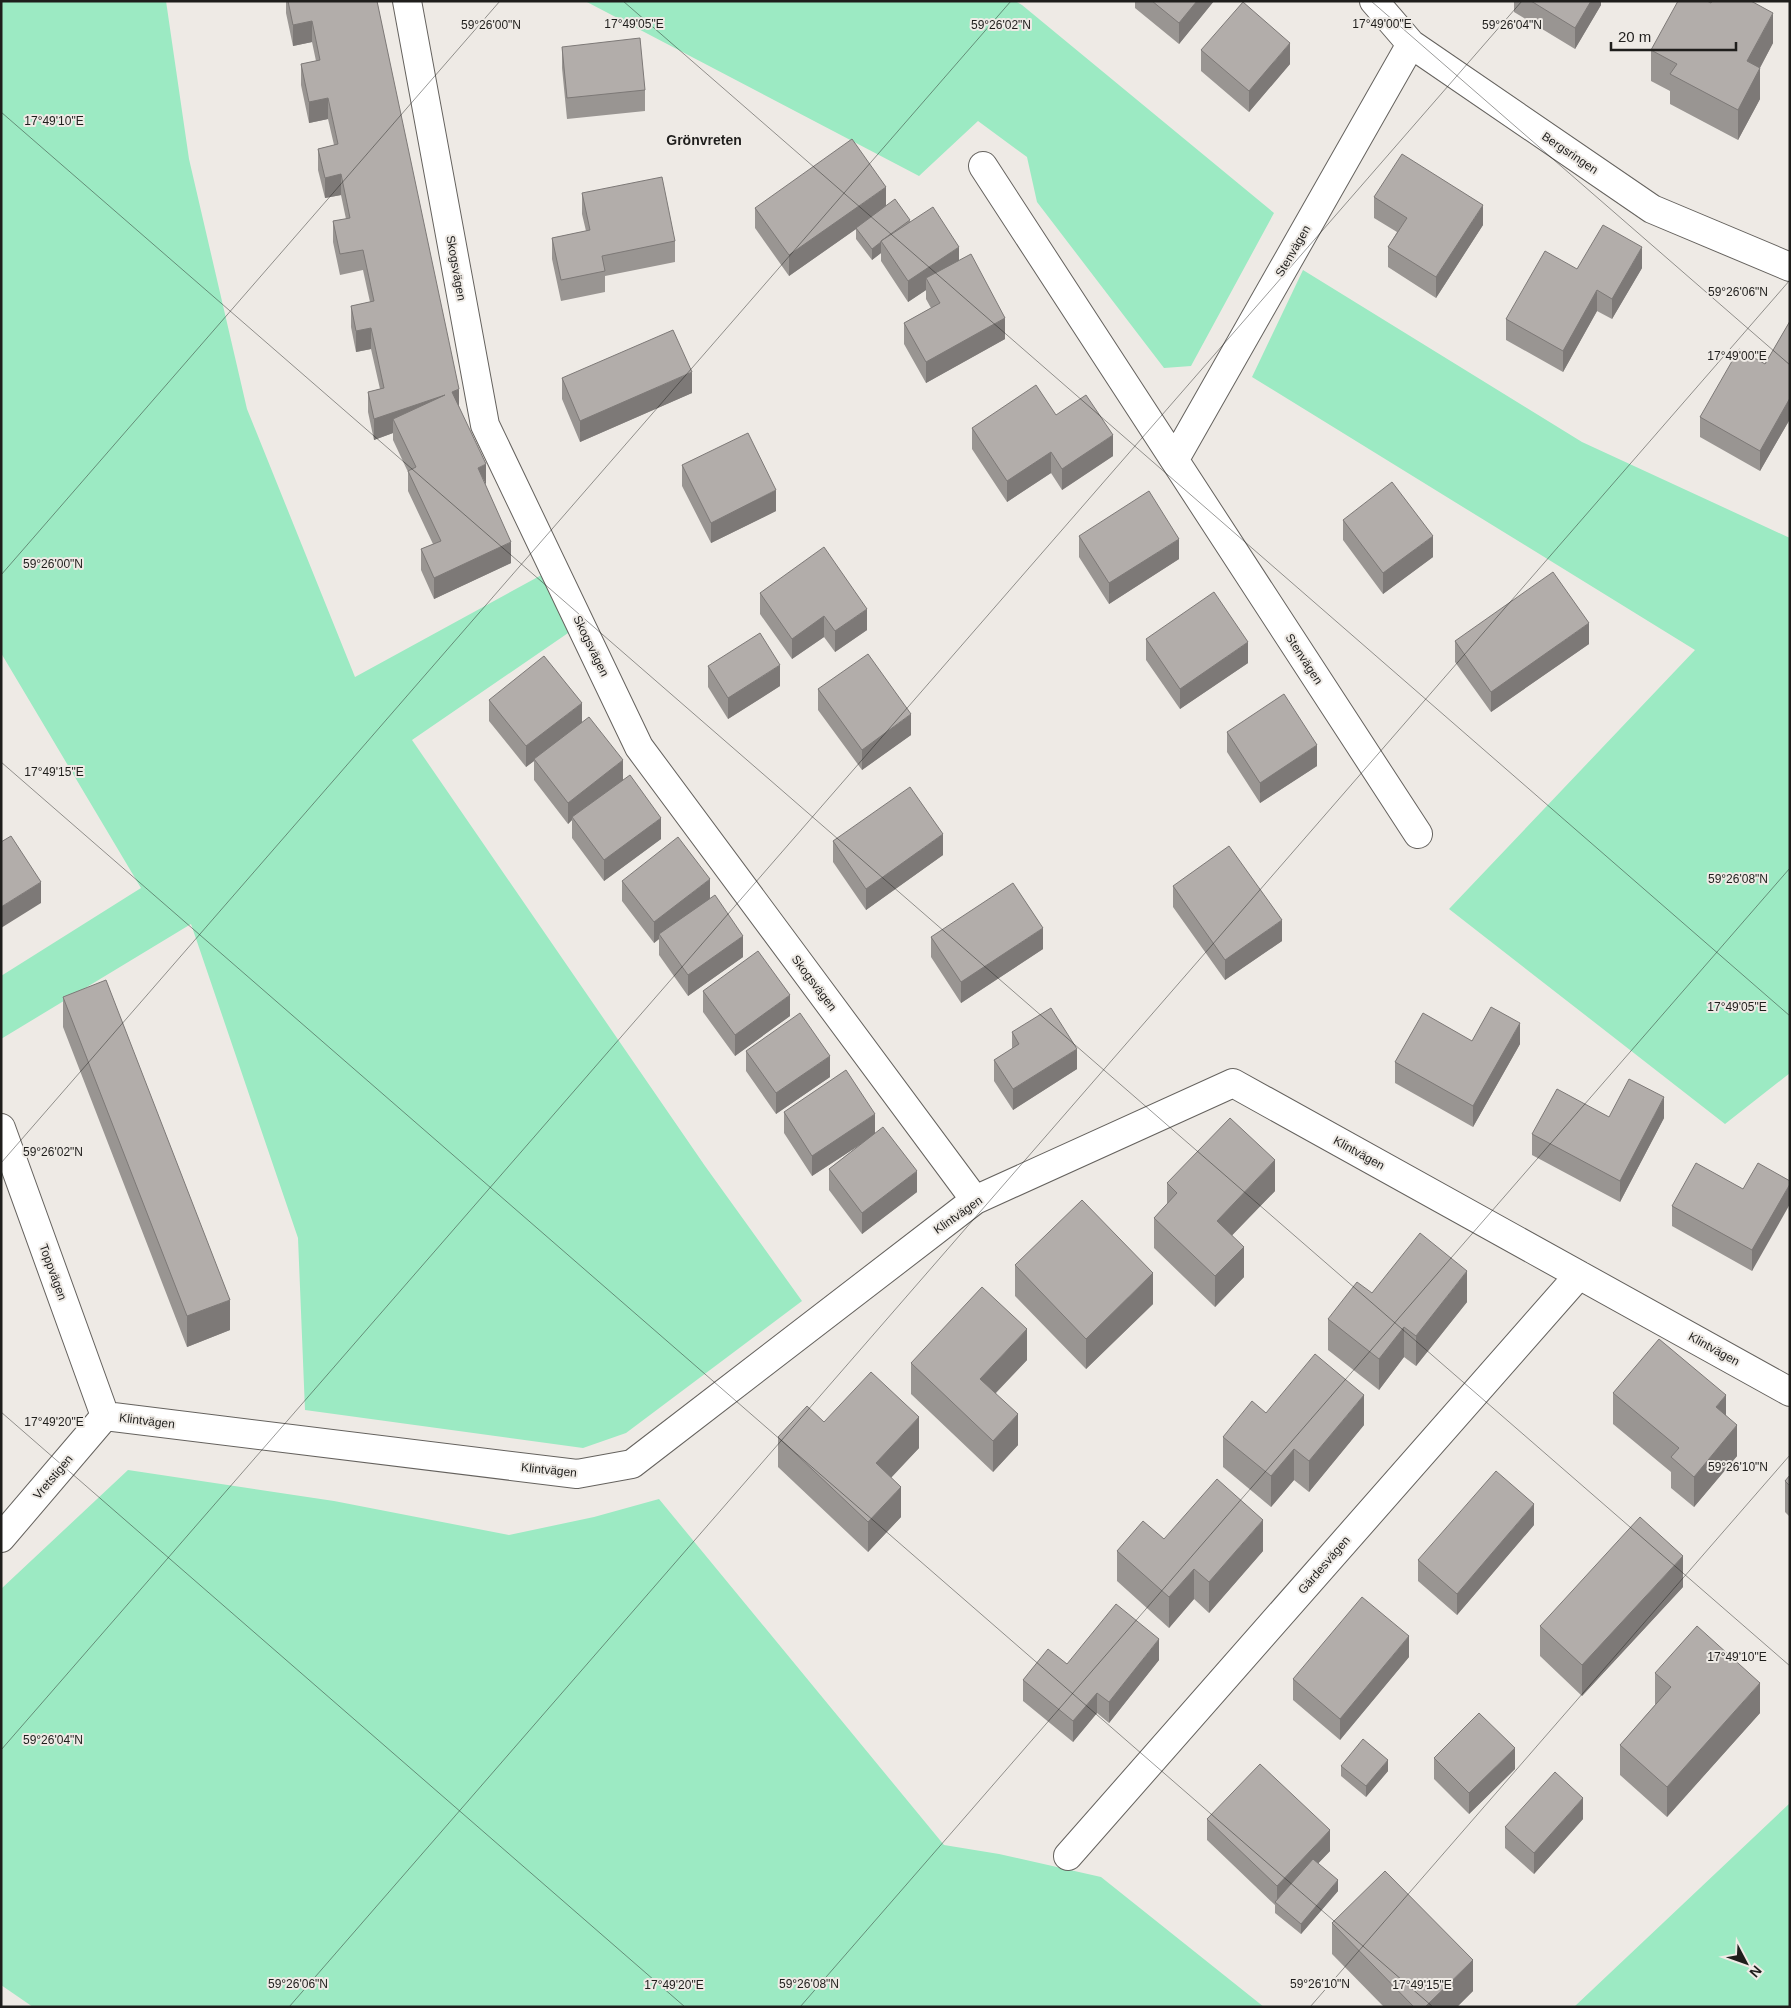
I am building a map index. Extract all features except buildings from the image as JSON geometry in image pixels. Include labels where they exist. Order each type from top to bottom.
[{"type":"street","name":"Skogsvägen","points":[[407,1],[485,425],[638,747],[975,1200]]},
{"type":"street","name":"Bergsringen","points":[[1374,1],[1411,44],[1652,209],[1790,268]]},
{"type":"street","name":"Stenvägen","points":[[1174,459],[1411,44]]},
{"type":"street","name":"Stenvägen","points":[[983,166],[1418,834]]},
{"type":"street","name":"Klintvägen","points":[[105,1416],[577,1474],[632,1464],[975,1200],[1233,1083],[1790,1392]]},
{"type":"street","name":"Toppvägen","points":[[1,1128],[105,1416]]},
{"type":"street","name":"Gärdesvägen","points":[[1068,1856],[1579,1275]]},
{"type":"street","name":"Vretstigen","points":[[1,1538],[105,1416]]},
{"type":"green space","points":[[1,1],[166,1],[189,159],[247,409],[355,677],[547,572],[571,631],[412,740],[705,1166],[802,1301],[626,1433],[583,1448],[305,1410],[298,1238],[191,924],[1,1039],[1,976],[141,888],[1,653]]},
{"type":"green space","points":[[585,1],[1015,1],[1274,213],[1191,366],[1164,368],[1037,202],[1027,157],[978,121],[919,176]]},
{"type":"green space","points":[[1303,270],[1582,442],[1790,538],[1790,1073],[1725,1124],[1449,909],[1695,650],[1252,377]]},
{"type":"green space","points":[[128,1470],[334,1501],[509,1535],[594,1517],[659,1499],[944,1845],[999,1854],[1101,1877],[1264,2007],[33,2007],[1,1985],[1,1589]]},
{"type":"green space","points":[[1790,1803],[1790,2007],[1574,2007]]},
{"type":"district","name":"Grönvreten","points":[[704,140]]}]
